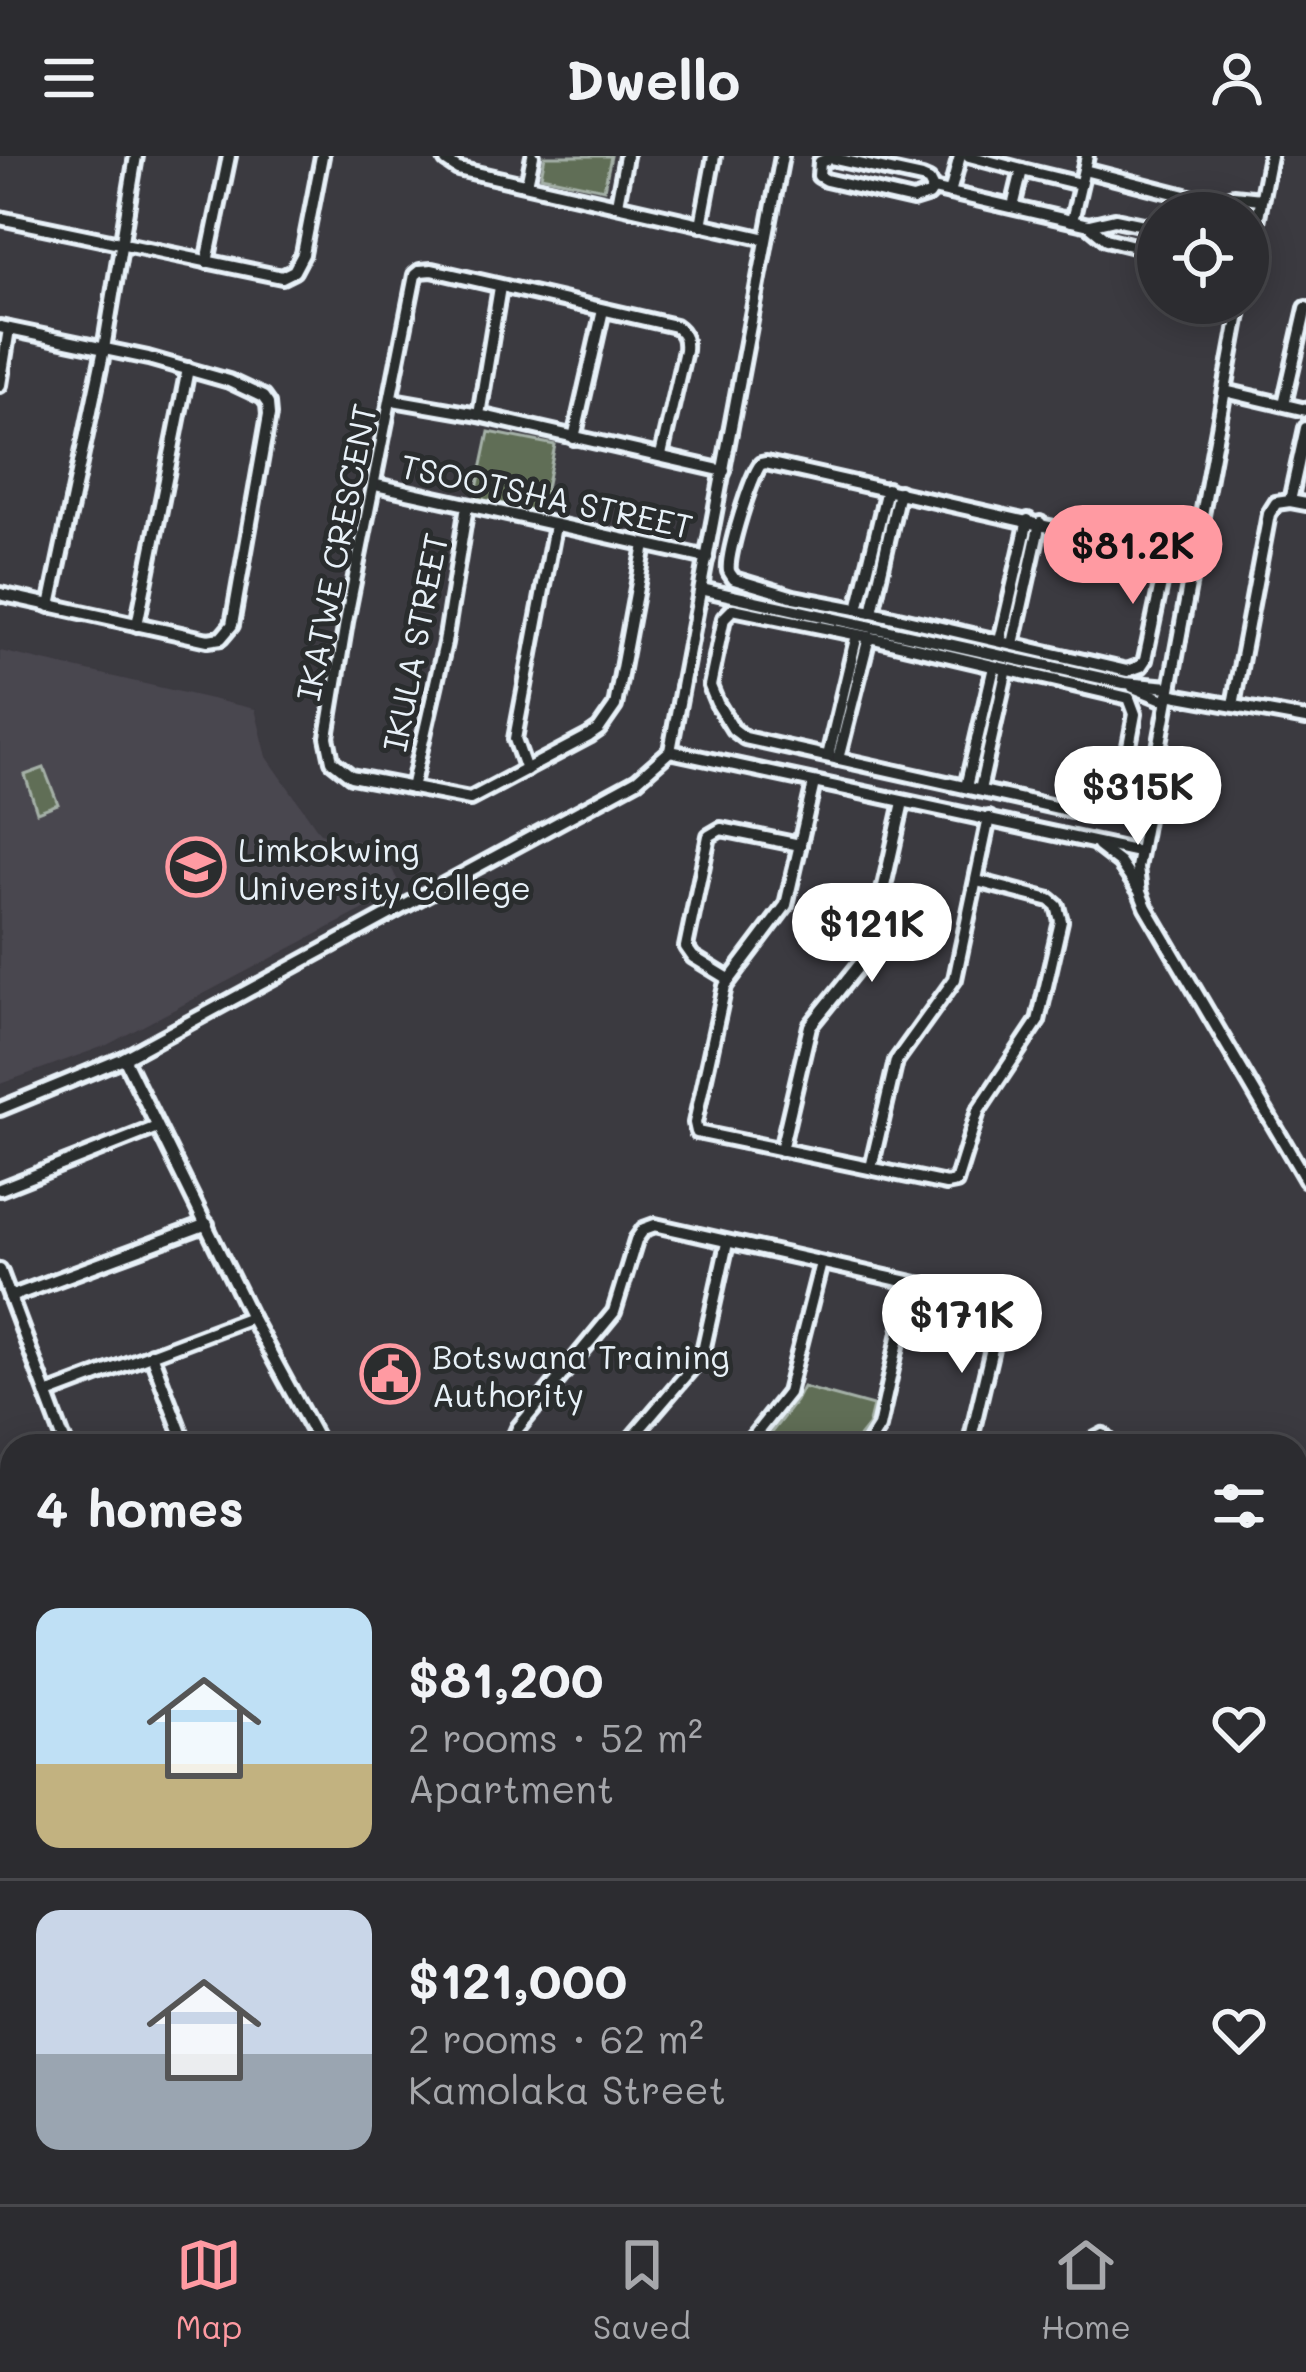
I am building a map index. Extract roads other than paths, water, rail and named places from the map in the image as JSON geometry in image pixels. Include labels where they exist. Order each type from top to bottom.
[{"type":"street","points":[[50,606],[104,349],[136,156]]},
{"type":"street","points":[[207,262],[230,156]]},
{"type":"street","points":[[0,218],[276,277],[294,271],[303,254],[322,156]]},
{"type":"street","points":[[444,156],[458,169],[766,239]]},
{"type":"street","points":[[527,184],[532,156]]},
{"type":"street","points":[[617,204],[626,156]]},
{"type":"street","points":[[700,225],[715,156]]},
{"type":"street","points":[[0,1109],[124,1058],[637,780],[670,751],[782,156]]},
{"type":"street","points":[[950,193],[964,156],[1158,192]]},
{"type":"street","points":[[1072,220],[1087,156]]},
{"type":"street","points":[[1262,192],[1270,156]]},
{"type":"street","points":[[933,189],[913,200],[826,180],[818,169],[820,162],[831,158],[922,178],[933,189],[1089,225],[1115,219],[1137,224]]},
{"type":"street","points":[[1012,206],[1022,170]]},
{"type":"street","points":[[1089,225],[1101,238],[1137,247]]},
{"type":"street","name":"IKATWE CRESCENT","points":[[645,545],[615,706],[589,736],[470,799],[351,776],[332,761],[327,737],[346,622],[416,275],[431,270],[675,326],[684,335],[685,350],[661,455]]},
{"type":"street","points":[[479,416],[500,287]]},
{"type":"street","points":[[574,438],[602,310]]},
{"type":"street","points":[[1285,404],[1305,313]]},
{"type":"street","points":[[1140,892],[1139,852],[1237,324]]},
{"type":"street","points":[[0,385],[5,328],[229,381],[254,392],[268,404],[269,415],[232,625],[221,638],[208,640],[0,594]]},
{"type":"street","points":[[137,625],[188,370]]},
{"type":"street","points":[[1225,391],[1306,410]]},
{"type":"street","points":[[393,400],[724,471]]},
{"type":"street","points":[[1290,501],[1306,428]]},
{"type":"street","points":[[893,490],[766,463],[757,467],[729,571],[734,579],[792,608],[863,636],[934,640],[1006,642],[1075,672],[1124,695],[1135,714],[1122,783],[1088,808],[1078,811],[741,736],[717,704],[710,686],[729,610],[792,608],[858,609],[872,612],[934,640],[1000,668],[1075,672],[1127,671],[1141,666],[1149,648],[1166,560],[1160,552],[893,490]]},
{"type":"street","name":"TSOOTSHA STREET","points":[[376,485],[706,558]]},
{"type":"street","points":[[858,609],[893,490]]},
{"type":"street","points":[[872,612],[893,490]]},
{"type":"street","points":[[1233,705],[1268,514],[1276,503],[1306,504]]},
{"type":"street","name":"IKULA STREET","points":[[412,788],[445,643],[467,506]]},
{"type":"street","points":[[1006,642],[1034,522]]},
{"type":"street","points":[[526,770],[515,740],[556,526]]},
{"type":"street","points":[[701,589],[1168,694],[1306,719]]},
{"type":"street","points":[[833,758],[863,636]]},
{"type":"street","points":[[966,787],[1000,668]]},
{"type":"street","points":[[980,790],[1000,668]]},
{"type":"street","points":[[670,751],[1139,852]]},
{"type":"street","points":[[814,783],[783,912],[722,994],[695,1130],[946,1184],[956,1182],[980,1107],[1038,1021],[1061,921],[1058,906],[1041,896],[977,881]]},
{"type":"street","points":[[781,1150],[810,1026],[869,953],[903,802]]},
{"type":"street","points":[[871,1168],[896,1061],[955,979],[989,818]]},
{"type":"street","points":[[729,979],[693,957],[686,942],[709,836],[721,829],[800,844]]},
{"type":"street","points":[[1094,842],[1120,863],[1140,892],[1306,1180]]},
{"type":"street","points":[[124,1058],[251,1318],[314,1434]]},
{"type":"street","points":[[0,1189],[157,1127]]},
{"type":"street","points":[[10,1297],[207,1223]]},
{"type":"street","points":[[515,1434],[618,1307],[636,1240],[644,1229],[655,1225],[988,1300],[997,1310],[997,1327],[972,1434]]},
{"type":"street","points":[[635,1434],[701,1356],[727,1243]]},
{"type":"street","points":[[756,1434],[788,1393],[820,1263]]},
{"type":"street","points":[[0,1270],[62,1434]]},
{"type":"street","points":[[875,1434],[911,1283]]},
{"type":"street","points":[[47,1394],[251,1318]]},
{"type":"street","points":[[151,1354],[181,1434]]},
{"type":"place","name":"Limkokwing University College","points":[[196,867]]},
{"type":"place","name":"Botswana Training Authority","points":[[390,1374]]}]
